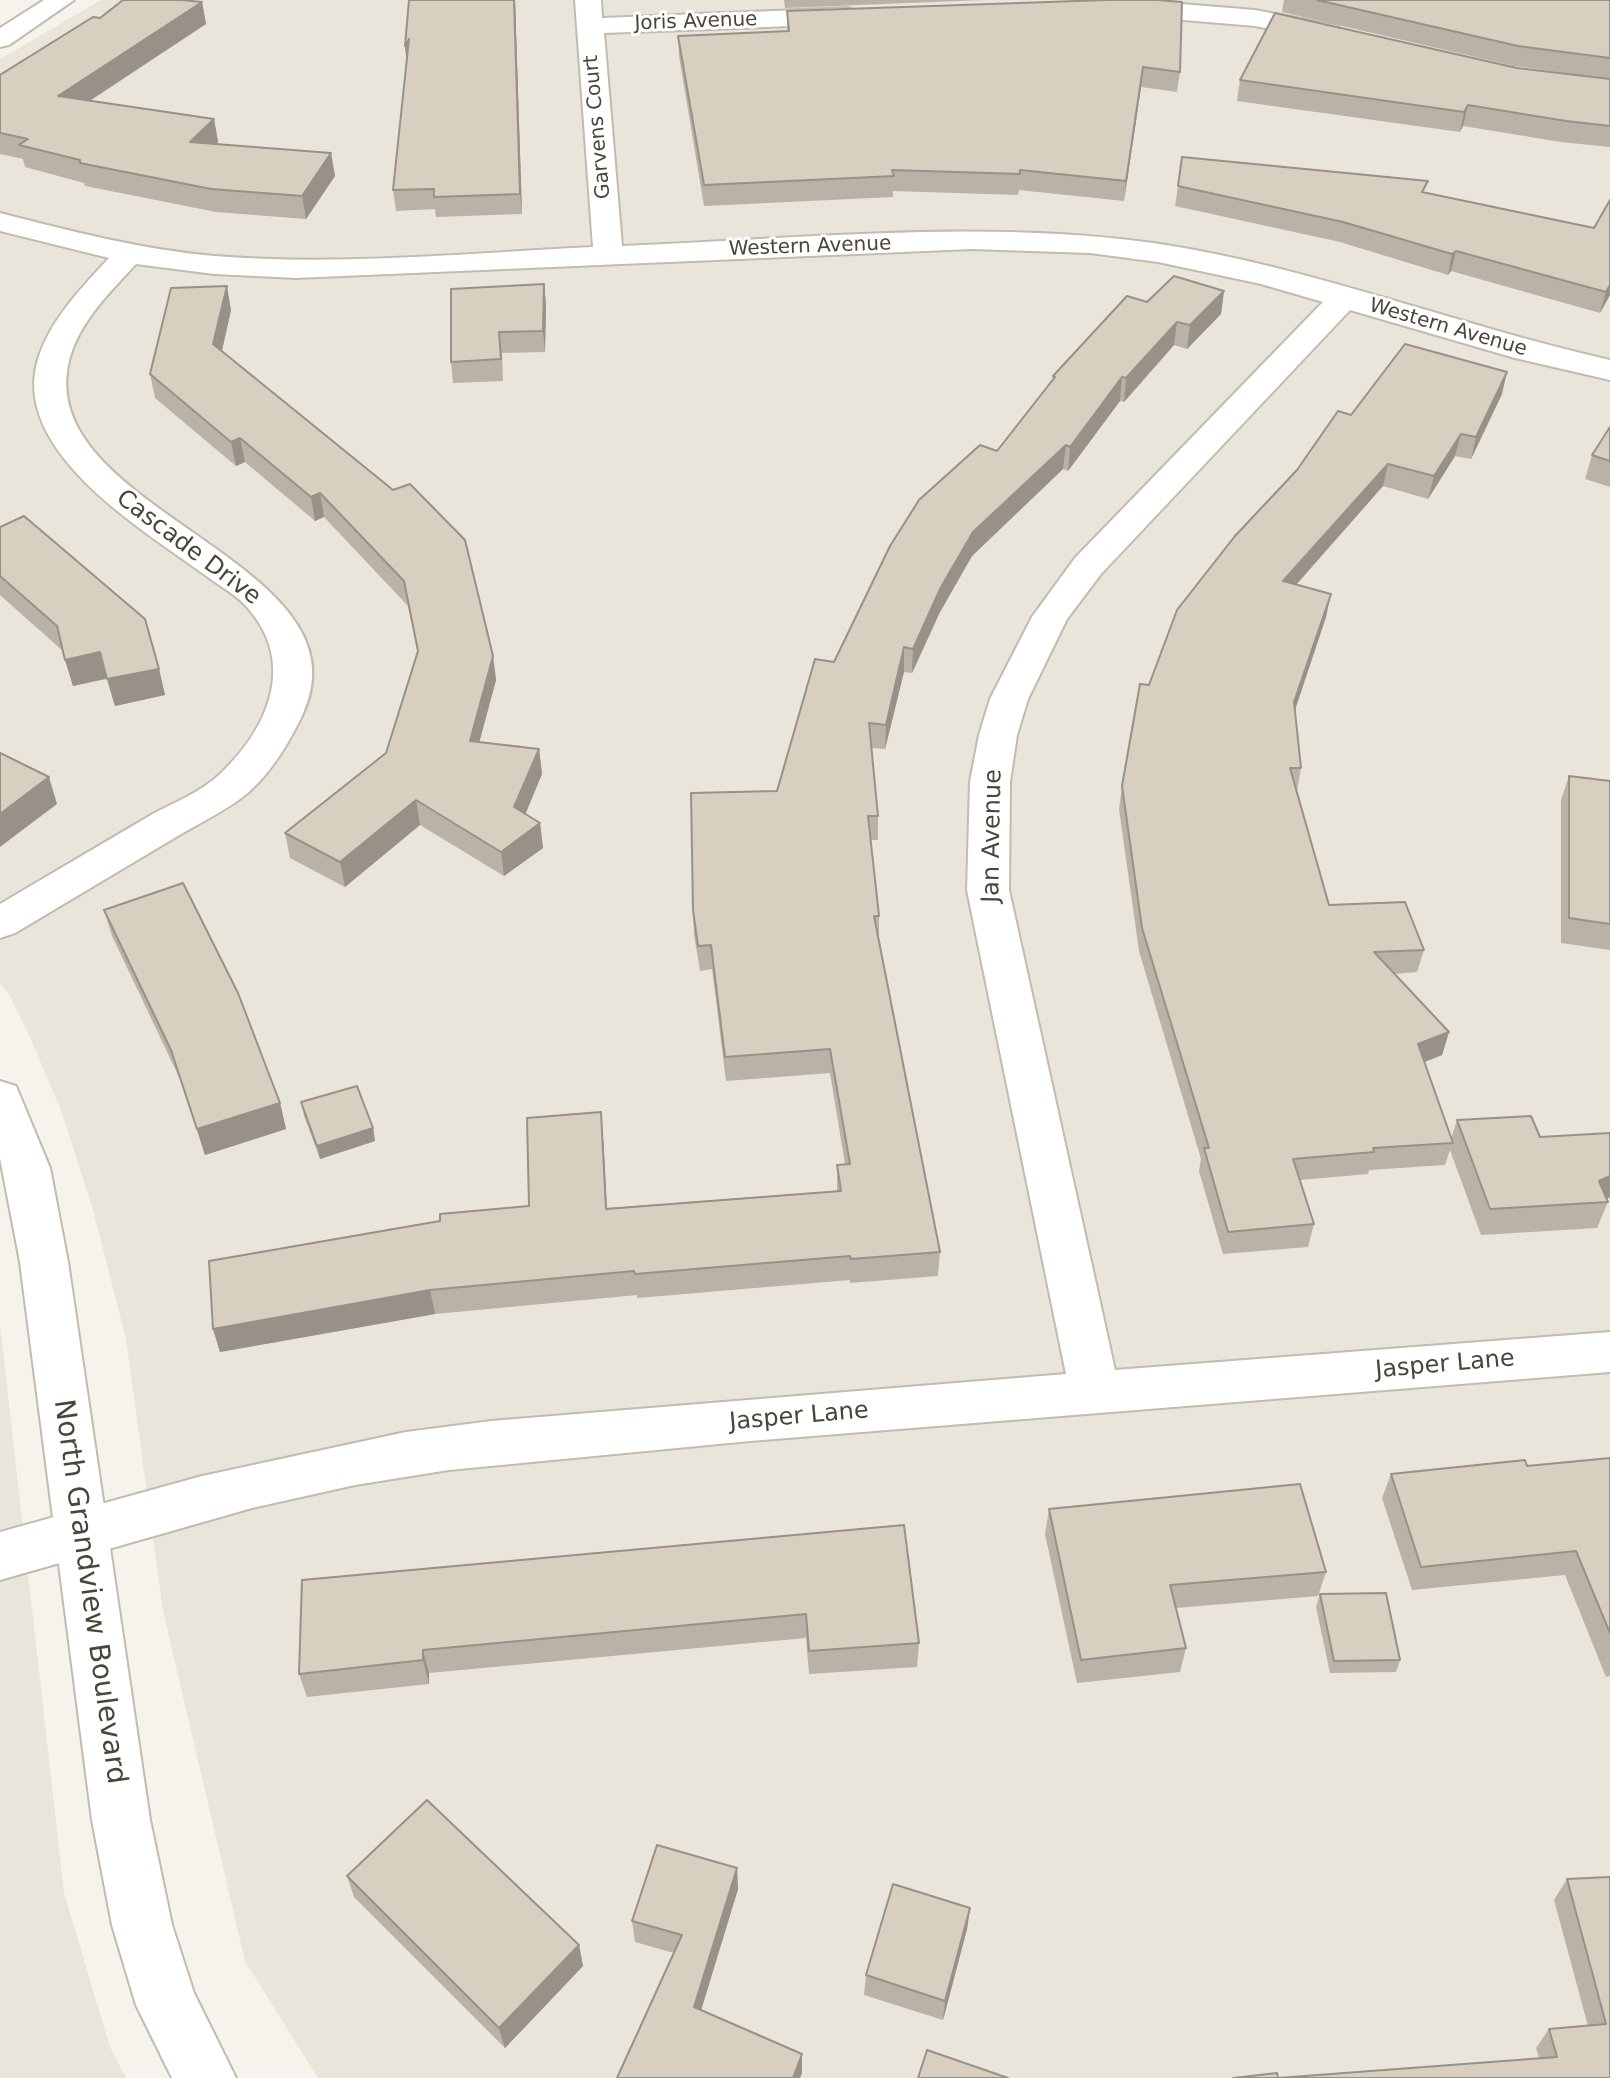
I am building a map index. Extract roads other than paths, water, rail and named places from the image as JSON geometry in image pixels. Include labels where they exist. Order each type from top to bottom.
[{"type":"street","points":[[0,39],[61,0]]},
{"type":"street","points":[[1104,7],[1195,11],[1294,25],[1346,37]]},
{"type":"street","name":"Joris Avenue","points":[[589,13],[874,15]]},
{"type":"street","name":"Garvens Court","points":[[589,13],[608,254]]},
{"type":"street","name":"Western Avenue","points":[[0,222],[129,254],[214,265],[311,269],[972,240],[1090,244],[1183,257],[1267,276],[1526,351],[1610,370]]},
{"type":"street","name":"Cascade Drive","points":[[0,923],[231,786],[267,746],[288,705],[293,681],[284,636],[259,598],[94,475],[77,456],[56,418],[49,397],[52,364],[66,327],[85,301],[129,254]]},
{"type":"street","name":"Jan Avenue","points":[[1095,1392],[988,890],[990,782],[998,735],[1009,699],[1050,617],[1088,566],[1344,298]]},
{"type":"street","name":"North Grandview Boulevard","points":[[0,1098],[27,1168],[44,1262],[121,1820],[142,1925],[167,2005],[205,2078]]},
{"type":"street","name":"Jasper Lane","points":[[0,1556],[268,1483],[408,1454],[688,1429],[750,1420],[1610,1352]]}]
